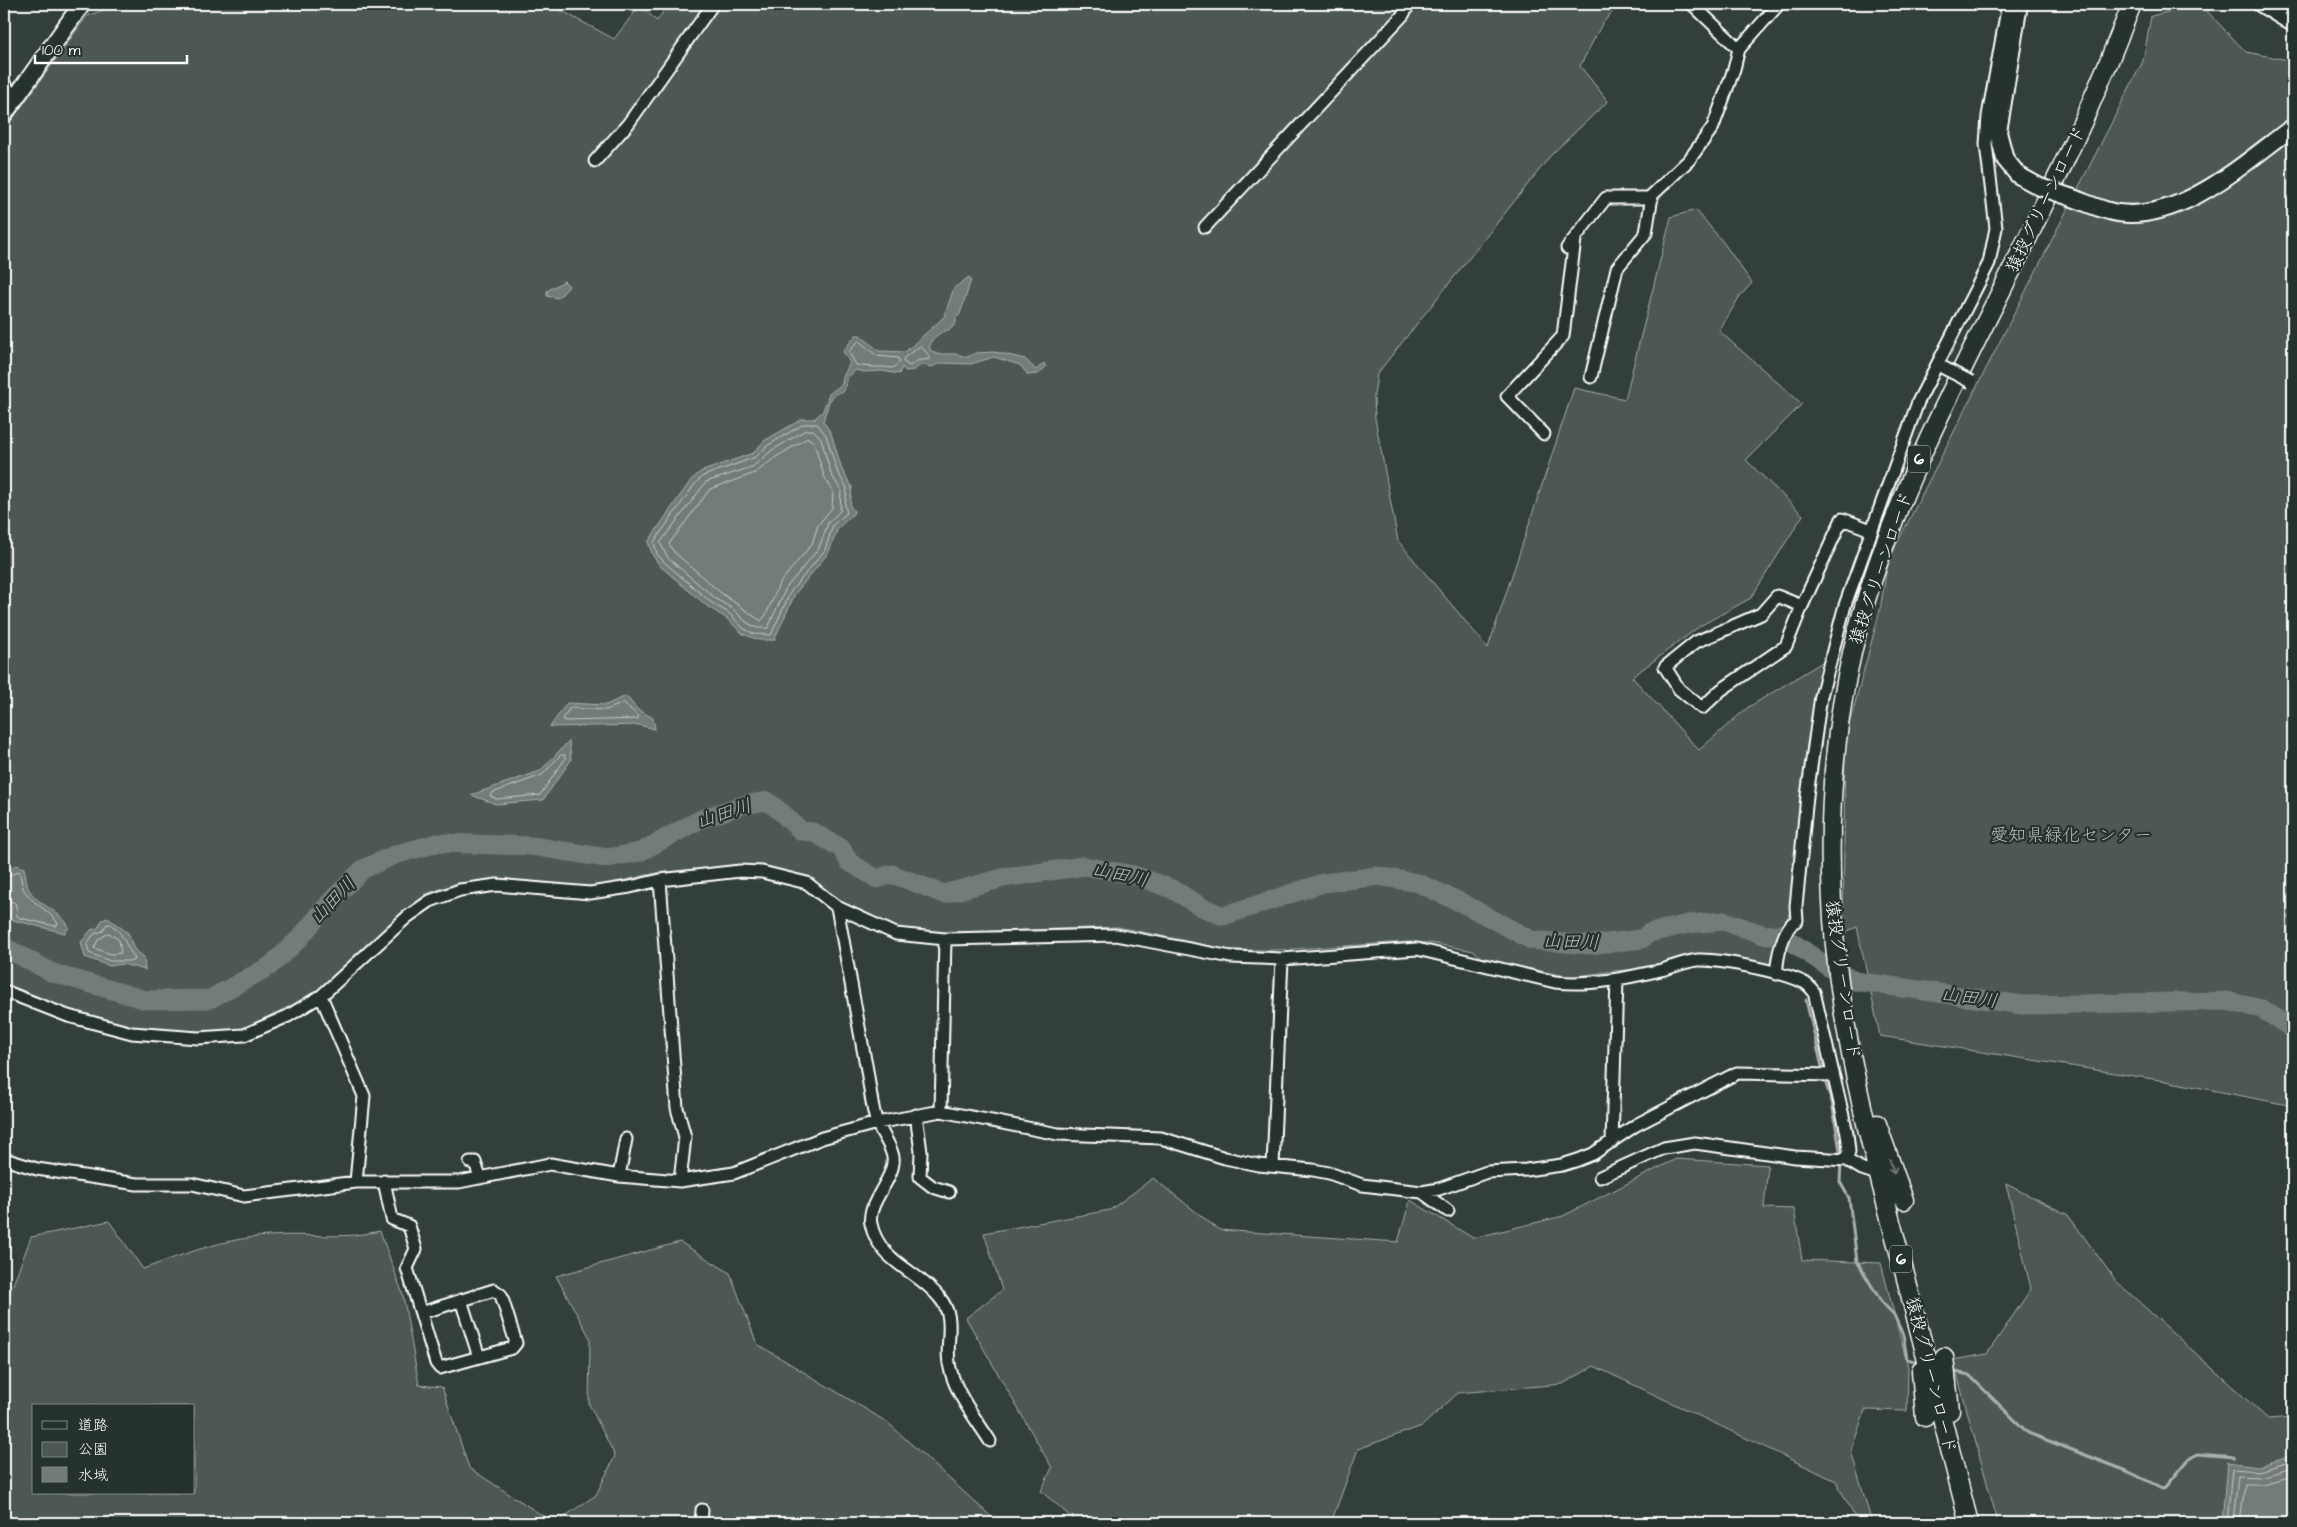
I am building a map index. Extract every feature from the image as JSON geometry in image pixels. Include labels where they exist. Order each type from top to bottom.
[{"type":"main road","name":"猿投グリーンロード","points":[[1969,1523],[1886,1201],[1849,1038],[1841,992],[1835,948],[1830,837],[1840,709],[1855,638],[1872,582],[1915,467],[2076,137],[2132,4]]},
{"type":"main road","points":[[1849,1038],[1904,1200]]},
{"type":"main road","points":[[1886,1201],[1889,1226],[1918,1351],[1925,1417]]},
{"type":"main road","points":[[1944,1357],[1952,1421],[1974,1523]]},
{"type":"street","points":[[4,114],[82,4]]},
{"type":"street","points":[[595,161],[628,124],[713,4]]},
{"type":"street","points":[[1205,227],[1403,14],[1409,4]]},
{"type":"street","points":[[1692,4],[1739,49]]},
{"type":"street","points":[[1567,248],[1606,198],[1649,198],[1689,160],[1713,127],[1731,78],[1739,49],[1779,4]]},
{"type":"street","points":[[1777,974],[1776,963],[1788,929],[1797,920],[1796,906],[1806,805],[1821,696],[1845,605],[1918,402],[1990,264],[1996,220],[1986,144],[1988,116],[2008,4]]},
{"type":"street","points":[[2019,4],[1998,132],[2005,159],[2018,175],[2040,187],[2117,213],[2144,213],[2175,206],[2206,190],[2293,127]]},
{"type":"street","points":[[2257,4],[2293,26]]},
{"type":"street","points":[[2277,16],[2284,4]]},
{"type":"street","points":[[4,84],[15,98]]},
{"type":"street","points":[[1591,377],[1617,268],[1646,233],[1652,196]]},
{"type":"street","points":[[1544,434],[1507,396],[1563,336],[1576,237]]},
{"type":"street","points":[[1948,345],[1952,348],[1942,367],[1970,382]]},
{"type":"street","points":[[1802,606],[1777,596],[1761,614],[1696,642],[1665,667],[1679,689],[1702,708],[1721,690],[1786,646],[1842,519],[1871,530]]},
{"type":"street","points":[[4,991],[68,1016],[132,1033],[198,1038],[244,1035],[288,1016],[322,996],[407,918],[430,901],[460,890],[497,885],[590,892],[630,887],[660,880],[740,871],[762,872],[807,883],[837,907],[896,934],[946,939],[1116,935],[1232,957],[1282,958],[1417,949],[1555,982],[1571,984],[1617,980],[1697,960],[1727,963],[1777,974],[1802,981],[1809,985],[1814,992],[1847,1134],[1849,1151],[1847,1160]]},
{"type":"street","points":[[660,880],[677,1108],[685,1136],[680,1181]]},
{"type":"street","points":[[837,907],[877,1123],[893,1157],[893,1162],[870,1223],[878,1245],[891,1260],[939,1296],[949,1313],[947,1358],[950,1372],[956,1388],[990,1441]]},
{"type":"street","points":[[940,1111],[946,939]]},
{"type":"street","points":[[1273,1166],[1282,958]]},
{"type":"street","points":[[1612,1142],[1617,980]]},
{"type":"street","points":[[322,996],[364,1096],[356,1182]]},
{"type":"street","points":[[4,1159],[38,1169],[137,1184],[192,1184],[244,1196],[356,1182],[446,1183],[550,1164],[619,1176],[680,1181],[734,1173],[822,1138],[877,1123],[940,1111],[1058,1134],[1161,1138],[1225,1158],[1273,1166],[1329,1172],[1362,1184],[1422,1192],[1488,1172],[1526,1170],[1562,1165],[1593,1154],[1636,1126],[1737,1073],[1833,1075]]},
{"type":"street","points":[[916,1115],[922,1152],[920,1177],[933,1188],[949,1192]]},
{"type":"street","points":[[619,1176],[626,1139]]},
{"type":"street","points":[[1600,1177],[1664,1148],[1695,1143],[1795,1158],[1847,1160],[1862,1169],[1872,1172]]},
{"type":"street","points":[[470,1162],[475,1162],[480,1178]]},
{"type":"street","points":[[384,1181],[392,1219],[409,1226],[416,1249],[408,1268],[421,1313],[436,1362],[440,1368],[512,1348],[516,1343],[501,1295],[494,1290],[421,1313]]},
{"type":"street","points":[[1422,1192],[1448,1210]]},
{"type":"street","points":[[461,1300],[479,1357]]},
{"type":"street","points":[[701,1523],[702,1510]]},
{"type":"green space","points":[[120,4],[549,4],[614,39],[640,5],[657,21],[668,4],[1619,4],[1602,24],[1580,66],[1608,101],[1552,154],[1377,374],[1374,396],[1375,418],[1398,541],[1488,648],[1574,388],[1625,399],[1671,217],[1696,210],[1723,242],[1752,283],[1740,296],[1719,331],[1802,404],[1746,460],[1803,515],[1751,598],[1700,626],[1632,677],[1699,750],[1747,708],[1824,661],[1807,744],[1790,911],[1770,967],[1741,962],[1614,971],[1570,977],[1483,959],[1474,951],[1430,943],[1406,942],[1278,950],[1230,950],[1118,927],[944,933],[897,929],[840,901],[809,877],[767,867],[737,866],[656,873],[590,888],[496,881],[457,883],[426,894],[315,994],[240,1030],[197,1033],[137,1028],[68,1009],[4,983],[4,131],[87,16]]},
{"type":"green space","name":"愛知県緑化センター","points":[[2200,4],[2246,52],[2293,61],[2293,1106],[2166,1081],[1880,1036],[1857,927],[1843,933],[1845,740],[1880,610],[1888,561],[2143,61],[2151,16]]},
{"type":"green space","points":[[1676,1159],[1768,1165],[1764,1208],[1794,1209],[1802,1260],[1881,1263],[1908,1367],[1907,1411],[1865,1410],[1851,1451],[1872,1523],[1858,1523],[1836,1481],[1594,1366],[1563,1384],[1458,1393],[1422,1426],[1358,1449],[1331,1523],[1078,1523],[1041,1491],[1052,1468],[966,1318],[1002,1290],[984,1233],[1110,1210],[1153,1178],[1219,1230],[1398,1242],[1410,1200],[1473,1238],[1563,1216]]},
{"type":"green space","points":[[2006,1184],[2068,1215],[2116,1281],[2268,1419],[2293,1417],[2293,1523],[1998,1523],[1953,1360],[1987,1354],[2031,1289]]},
{"type":"green space","points":[[109,1221],[143,1269],[221,1243],[253,1237],[283,1235],[339,1236],[380,1231],[403,1295],[419,1385],[442,1387],[469,1468],[554,1523],[4,1523],[4,1308],[31,1237]]},
{"type":"green space","points":[[680,1242],[730,1273],[757,1344],[887,1422],[998,1523],[555,1523],[596,1495],[615,1456],[589,1404],[590,1338],[556,1276]]},
{"type":"water","points":[[969,277],[971,280],[960,314],[956,318],[956,323],[951,329],[933,339],[930,350],[936,354],[956,354],[967,357],[976,353],[995,352],[1025,359],[1036,370],[1044,363],[1046,367],[1038,374],[1028,375],[1020,365],[994,357],[971,364],[940,363],[932,367],[921,365],[914,370],[905,371],[902,367],[899,374],[856,370],[848,377],[844,391],[835,394],[829,402],[823,421],[831,433],[842,470],[852,487],[850,506],[854,511],[838,528],[829,552],[795,594],[774,640],[759,640],[743,634],[726,618],[708,607],[660,566],[653,556],[648,542],[691,480],[700,472],[753,453],[764,441],[802,419],[814,419],[823,411],[829,394],[842,384],[843,377],[850,363],[843,351],[856,335],[860,335],[879,351],[905,352],[944,317],[954,288]]},
{"type":"water","points":[[564,281],[569,286],[558,298],[547,296],[547,291]]},
{"type":"water","points":[[626,696],[637,709],[653,718],[655,729],[639,725],[550,727],[567,703],[606,705]]},
{"type":"water","points":[[569,741],[571,760],[543,800],[496,804],[471,795],[540,771]]},
{"type":"water","points":[[16,865],[24,868],[28,888],[32,894],[65,921],[69,927],[65,933],[13,920],[10,916],[11,905],[4,903],[4,874]]},
{"type":"water","points":[[108,918],[128,933],[134,949],[144,957],[145,970],[123,964],[110,966],[85,957],[81,942],[91,930],[98,928],[102,920]]},
{"type":"water","points":[[2293,1456],[2293,1523],[2222,1523],[2227,1462],[2258,1466]]},
{"type":"waterway","name":"山田川","points":[[4,947],[53,973],[146,1000],[210,999],[270,966],[299,939],[329,903],[363,869],[397,854],[438,843],[532,846],[607,858],[640,852],[701,819],[743,805],[767,801],[801,831],[813,832],[841,848],[849,862],[877,879],[892,874],[944,894],[1003,878],[1084,866],[1134,875],[1172,889],[1202,907],[1223,916],[1323,883],[1378,876],[1418,883],[1464,904],[1531,940],[1589,945],[1642,939],[1649,933],[1688,924],[1724,921],[1764,935],[1780,934],[1831,969],[1855,981],[2023,1005],[2226,1001],[2262,1009],[2293,1029]]},
{"type":"waterway","points":[[1806,1000],[1823,1071]]},
{"type":"waterway","points":[[1824,1078],[1832,1102],[1841,1157]]},
{"type":"waterway","points":[[1841,1163],[1840,1182],[1849,1198],[1857,1261],[1880,1300],[1894,1315],[1903,1335],[1907,1359],[1922,1363]]},
{"type":"waterway","points":[[1952,1371],[1969,1375],[2028,1433],[2127,1471],[2162,1488],[2166,1487],[2189,1459],[2198,1454],[2234,1457]]}]
